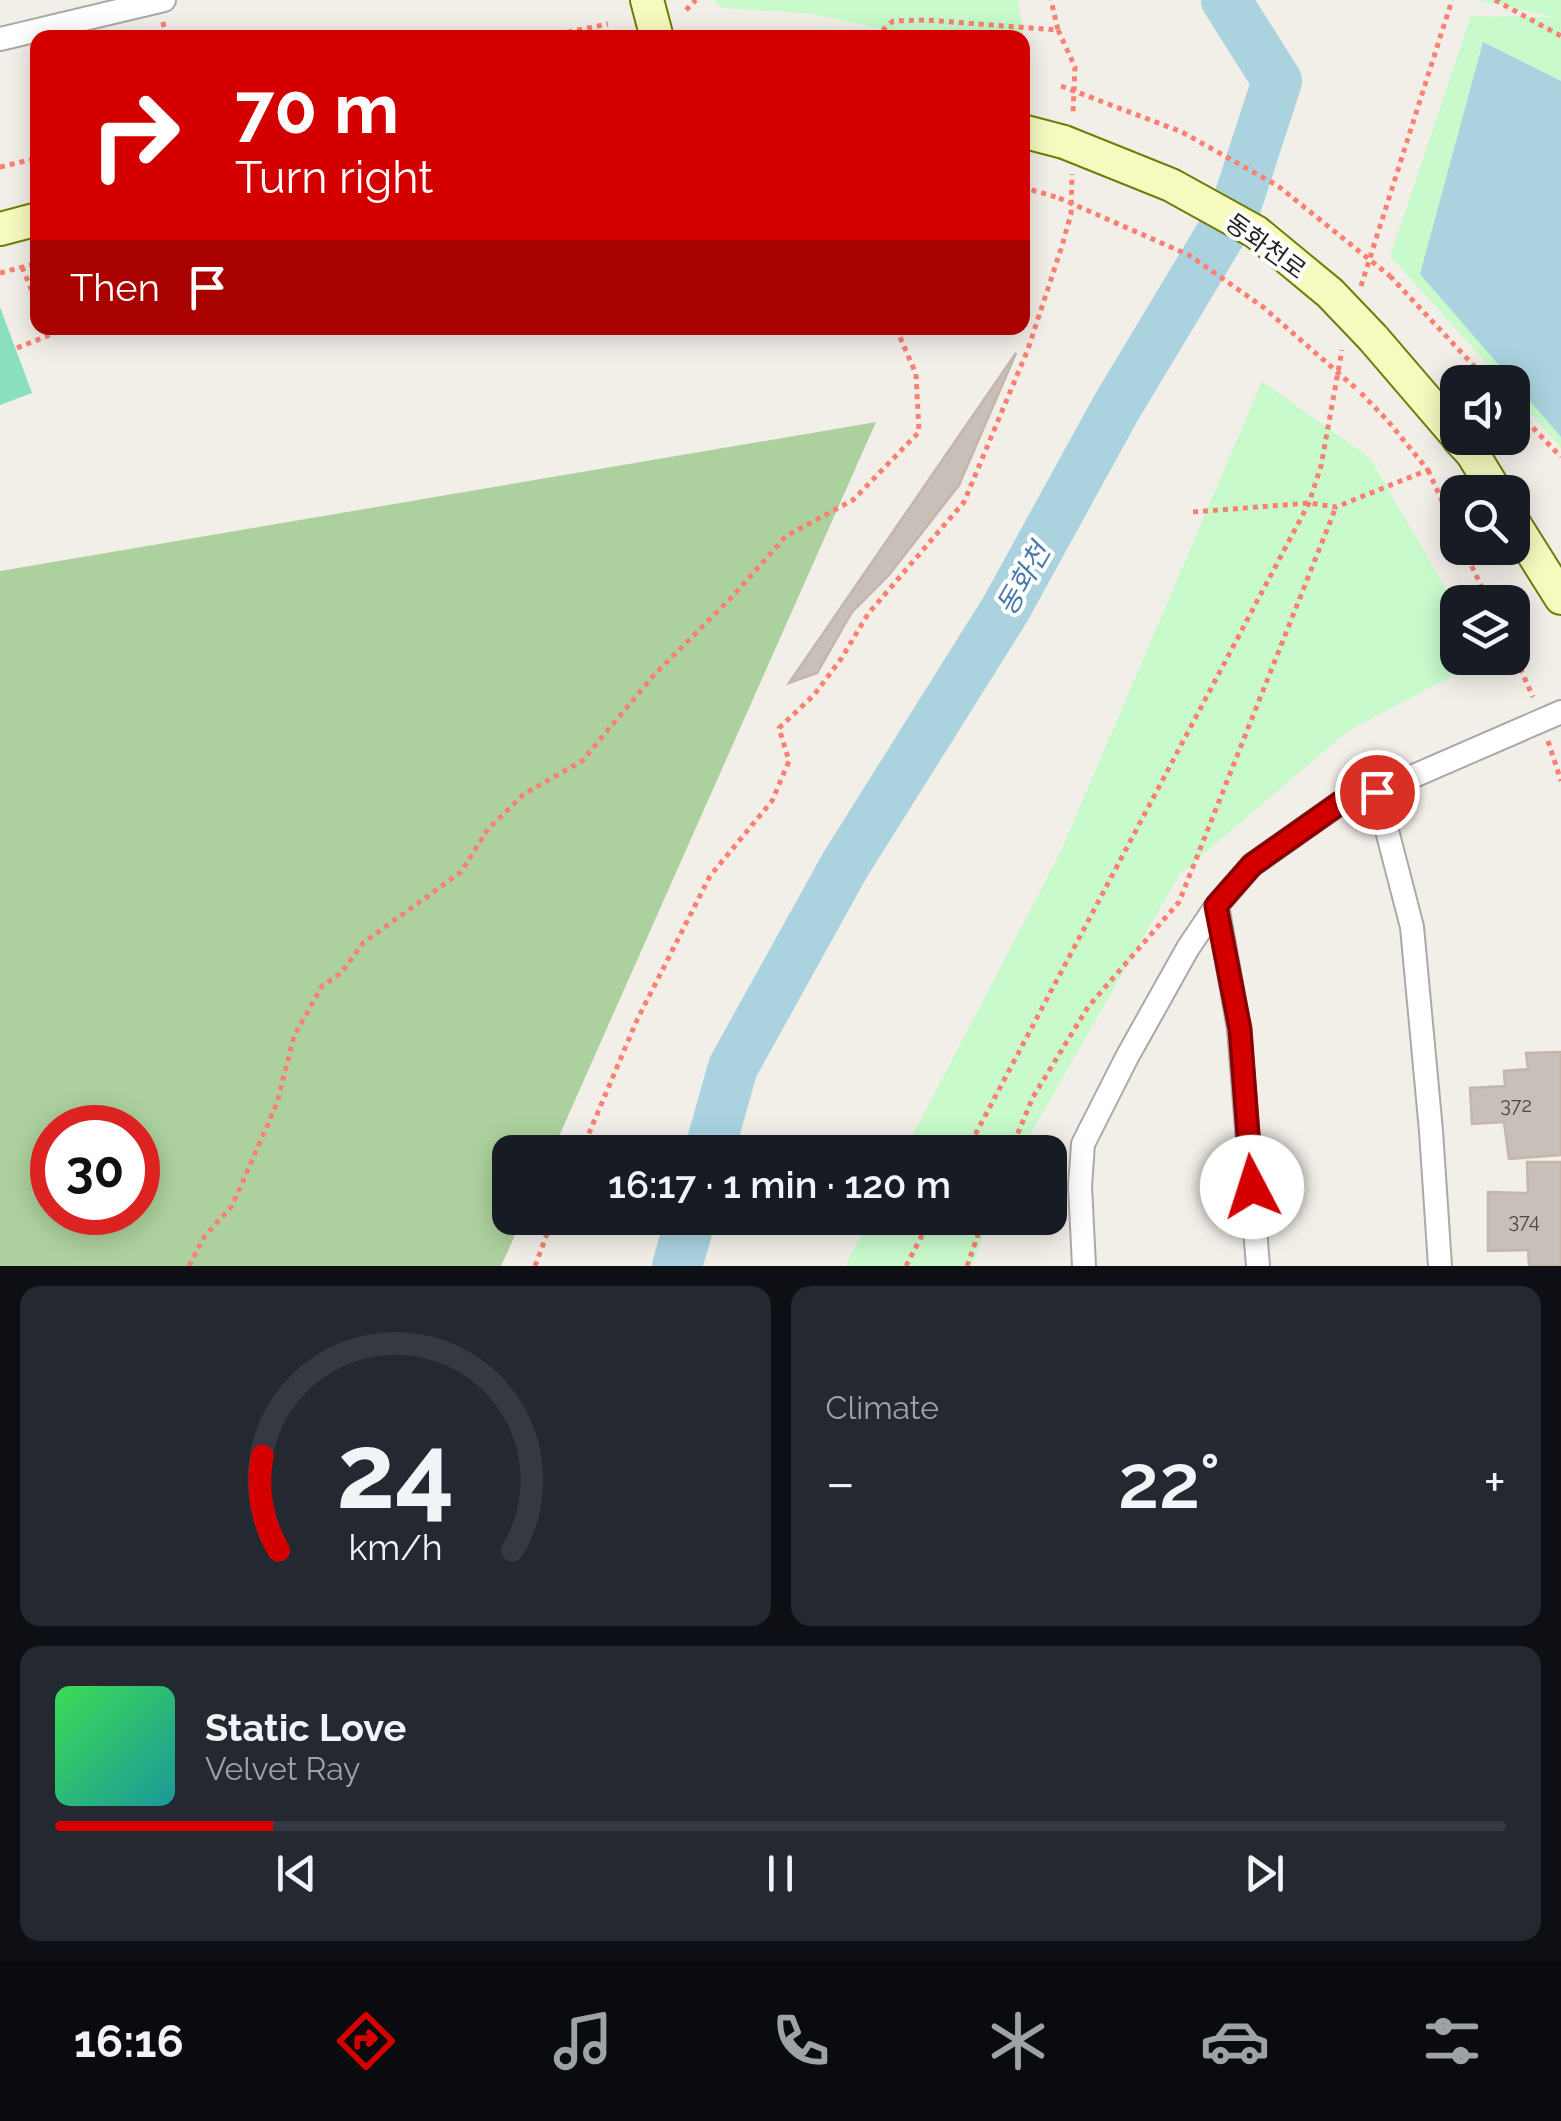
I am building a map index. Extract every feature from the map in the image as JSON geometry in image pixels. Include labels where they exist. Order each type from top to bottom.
[{"type":"main road","points":[[647,0],[655,30]]},
{"type":"main road","name":"동화천로","points":[[1030,133],[1070,141],[1171,185],[1256,232],[1330,293],[1358,340],[1440,420]]},
{"type":"main road","points":[[0,229],[30,221]]},
{"type":"main road","points":[[1530,549],[1561,598]]},
{"type":"street","points":[[38,30],[164,0]]},
{"type":"street","points":[[0,39],[30,32]]},
{"type":"street","points":[[1084,1266],[1080,1186],[1083,1144],[1179,963],[1216,906],[1252,865],[1340,803],[1377,792],[1561,712]]},
{"type":"street","points":[[1377,792],[1412,927],[1440,1266]]},
{"type":"street","points":[[1216,906],[1240,1029],[1258,1266]]},
{"type":"path","points":[[686,10],[696,0]]},
{"type":"path","points":[[588,1135],[637,1020],[710,876],[772,802],[789,762],[779,728],[814,694],[868,614],[964,502],[1028,349],[1071,214],[1075,67],[1058,30],[1051,0]]},
{"type":"path","points":[[1362,285],[1452,0]]},
{"type":"path","points":[[1495,0],[1561,36]]},
{"type":"path","points":[[883,30],[893,21],[926,20],[1058,30]]},
{"type":"path","points":[[578,30],[608,24]]},
{"type":"path","points":[[1061,86],[1182,132],[1278,186],[1390,276],[1473,365]]},
{"type":"path","points":[[0,166],[30,160]]},
{"type":"path","points":[[1030,189],[1059,198],[1188,255],[1263,307],[1387,420],[1428,470],[1440,496]]},
{"type":"path","points":[[0,273],[30,265]]},
{"type":"path","points":[[22,267],[30,286]]},
{"type":"path","points":[[17,348],[41,335]]},
{"type":"path","points":[[188,1266],[204,1237],[232,1206],[277,1103],[294,1036],[322,986],[341,974],[363,943],[461,872],[488,829],[524,794],[582,761],[654,674],[731,598],[786,536],[853,500],[919,432],[916,374],[899,335]]},
{"type":"path","points":[[975,1135],[1310,504],[1358,340]]},
{"type":"path","points":[[1530,424],[1561,456]]},
{"type":"path","points":[[1193,512],[1310,504],[1336,508],[1428,470]]},
{"type":"path","points":[[1017,1135],[1033,1097],[1088,1007],[1180,902],[1336,508]]},
{"type":"path","points":[[535,1266],[547,1235]]},
{"type":"path","points":[[906,1266],[922,1235]]},
{"type":"path","points":[[968,1266],[978,1235]]},
{"type":"green space","points":[[713,0],[1018,0],[1022,30],[885,30],[814,14],[722,8]]},
{"type":"green space","points":[[1477,0],[1561,0],[1561,448],[1530,412],[1530,365],[1489,365],[1390,256],[1471,16],[1554,17]]},
{"type":"green space","points":[[0,307],[32,393],[0,405]]},
{"type":"green space","points":[[1262,381],[1370,458],[1444,585],[1440,585],[1440,675],[1454,675],[1348,731],[1179,875],[1030,1135],[913,1135],[1061,851]]},
{"type":"green space","points":[[876,422],[560,1135],[492,1135],[492,1235],[515,1235],[501,1266],[0,1266],[0,571]]},
{"type":"green space","points":[[861,1235],[984,1235],[972,1266],[845,1266]]},
{"type":"water","points":[[1483,42],[1561,81],[1561,437],[1530,401],[1530,365],[1499,365],[1420,274]]},
{"type":"building","points":[[1016,353],[959,485],[889,575],[852,612],[817,673],[789,683]]},
{"type":"building","points":[[1561,1052],[1561,1155],[1509,1159],[1504,1122],[1472,1124],[1470,1088],[1505,1086],[1504,1071],[1528,1069],[1526,1053]]},
{"type":"building","points":[[1527,1162],[1561,1162],[1561,1266],[1529,1266],[1528,1250],[1488,1251],[1488,1192],[1528,1193]]},
{"type":"waterway","name":"동화천","points":[[714,1135],[733,1067],[845,865],[1005,610],[1116,408],[1235,210],[1277,81],[1226,0]]},
{"type":"waterway","name":"동화천","points":[[677,1266],[686,1235]]},
{"type":"route","points":[[1252,1187],[1240,1029],[1216,906],[1252,865],[1340,803],[1377,792]]}]
